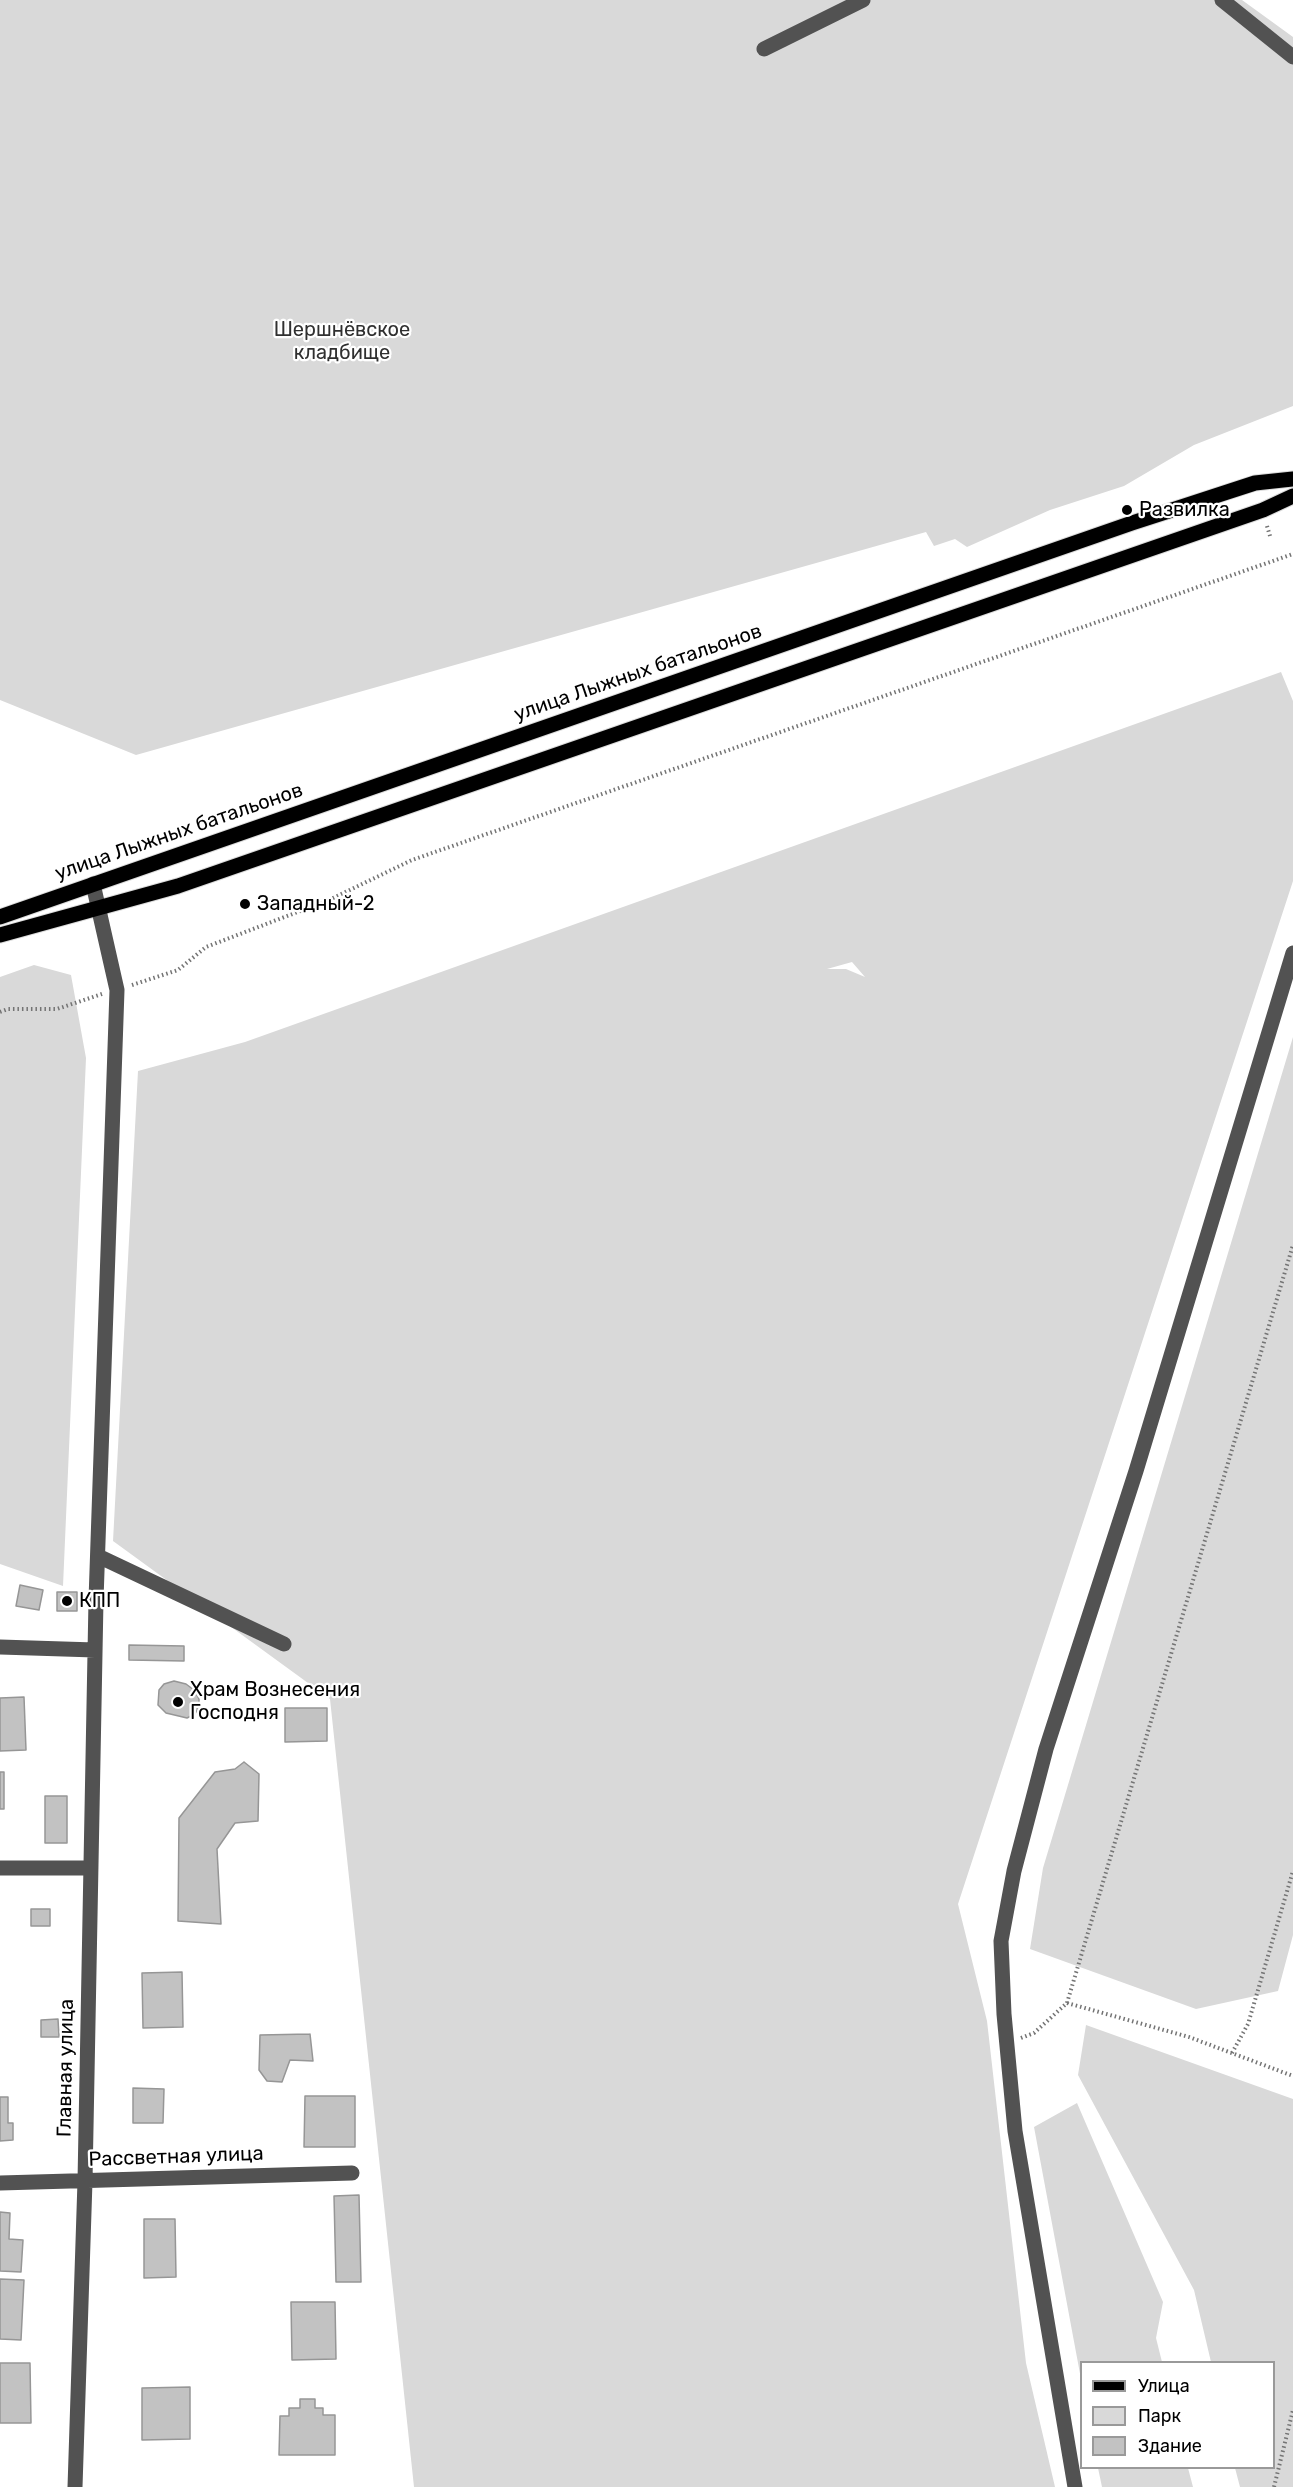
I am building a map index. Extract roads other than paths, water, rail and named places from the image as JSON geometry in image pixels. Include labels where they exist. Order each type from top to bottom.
[{"type":"main road","name":"улица Лыжных батальонов","points":[[0,917],[1132,523],[1255,483],[1293,479]]},
{"type":"main road","points":[[0,936],[178,886],[1240,518],[1293,496]]},
{"type":"street","points":[[764,49],[863,0]]},
{"type":"street","points":[[1222,0],[1293,57]]},
{"type":"street","name":"Главная улица","points":[[75,2487],[85,2181],[95,1650],[117,990],[93,884]]},
{"type":"street","points":[[1075,2487],[1015,2131],[1001,1941],[1020,1849],[1046,1749],[1136,1471],[1293,953]]},
{"type":"street","points":[[98,1557],[284,1644]]},
{"type":"street","points":[[0,1647],[95,1650]]},
{"type":"street","points":[[0,1868],[90,1868]]},
{"type":"street","name":"Рассветная улица","points":[[0,2183],[352,2173]]},
{"type":"place","name":"Развилка","points":[[1127,510]]},
{"type":"place","name":"Западный-2","points":[[245,904]]},
{"type":"place","name":"КПП","points":[[67,1601]]},
{"type":"place","name":"Храм Вознесения Господня","points":[[178,1702]]},
{"type":"park label","name":"Шершнёвское кладбище","points":[[342,342]]}]
